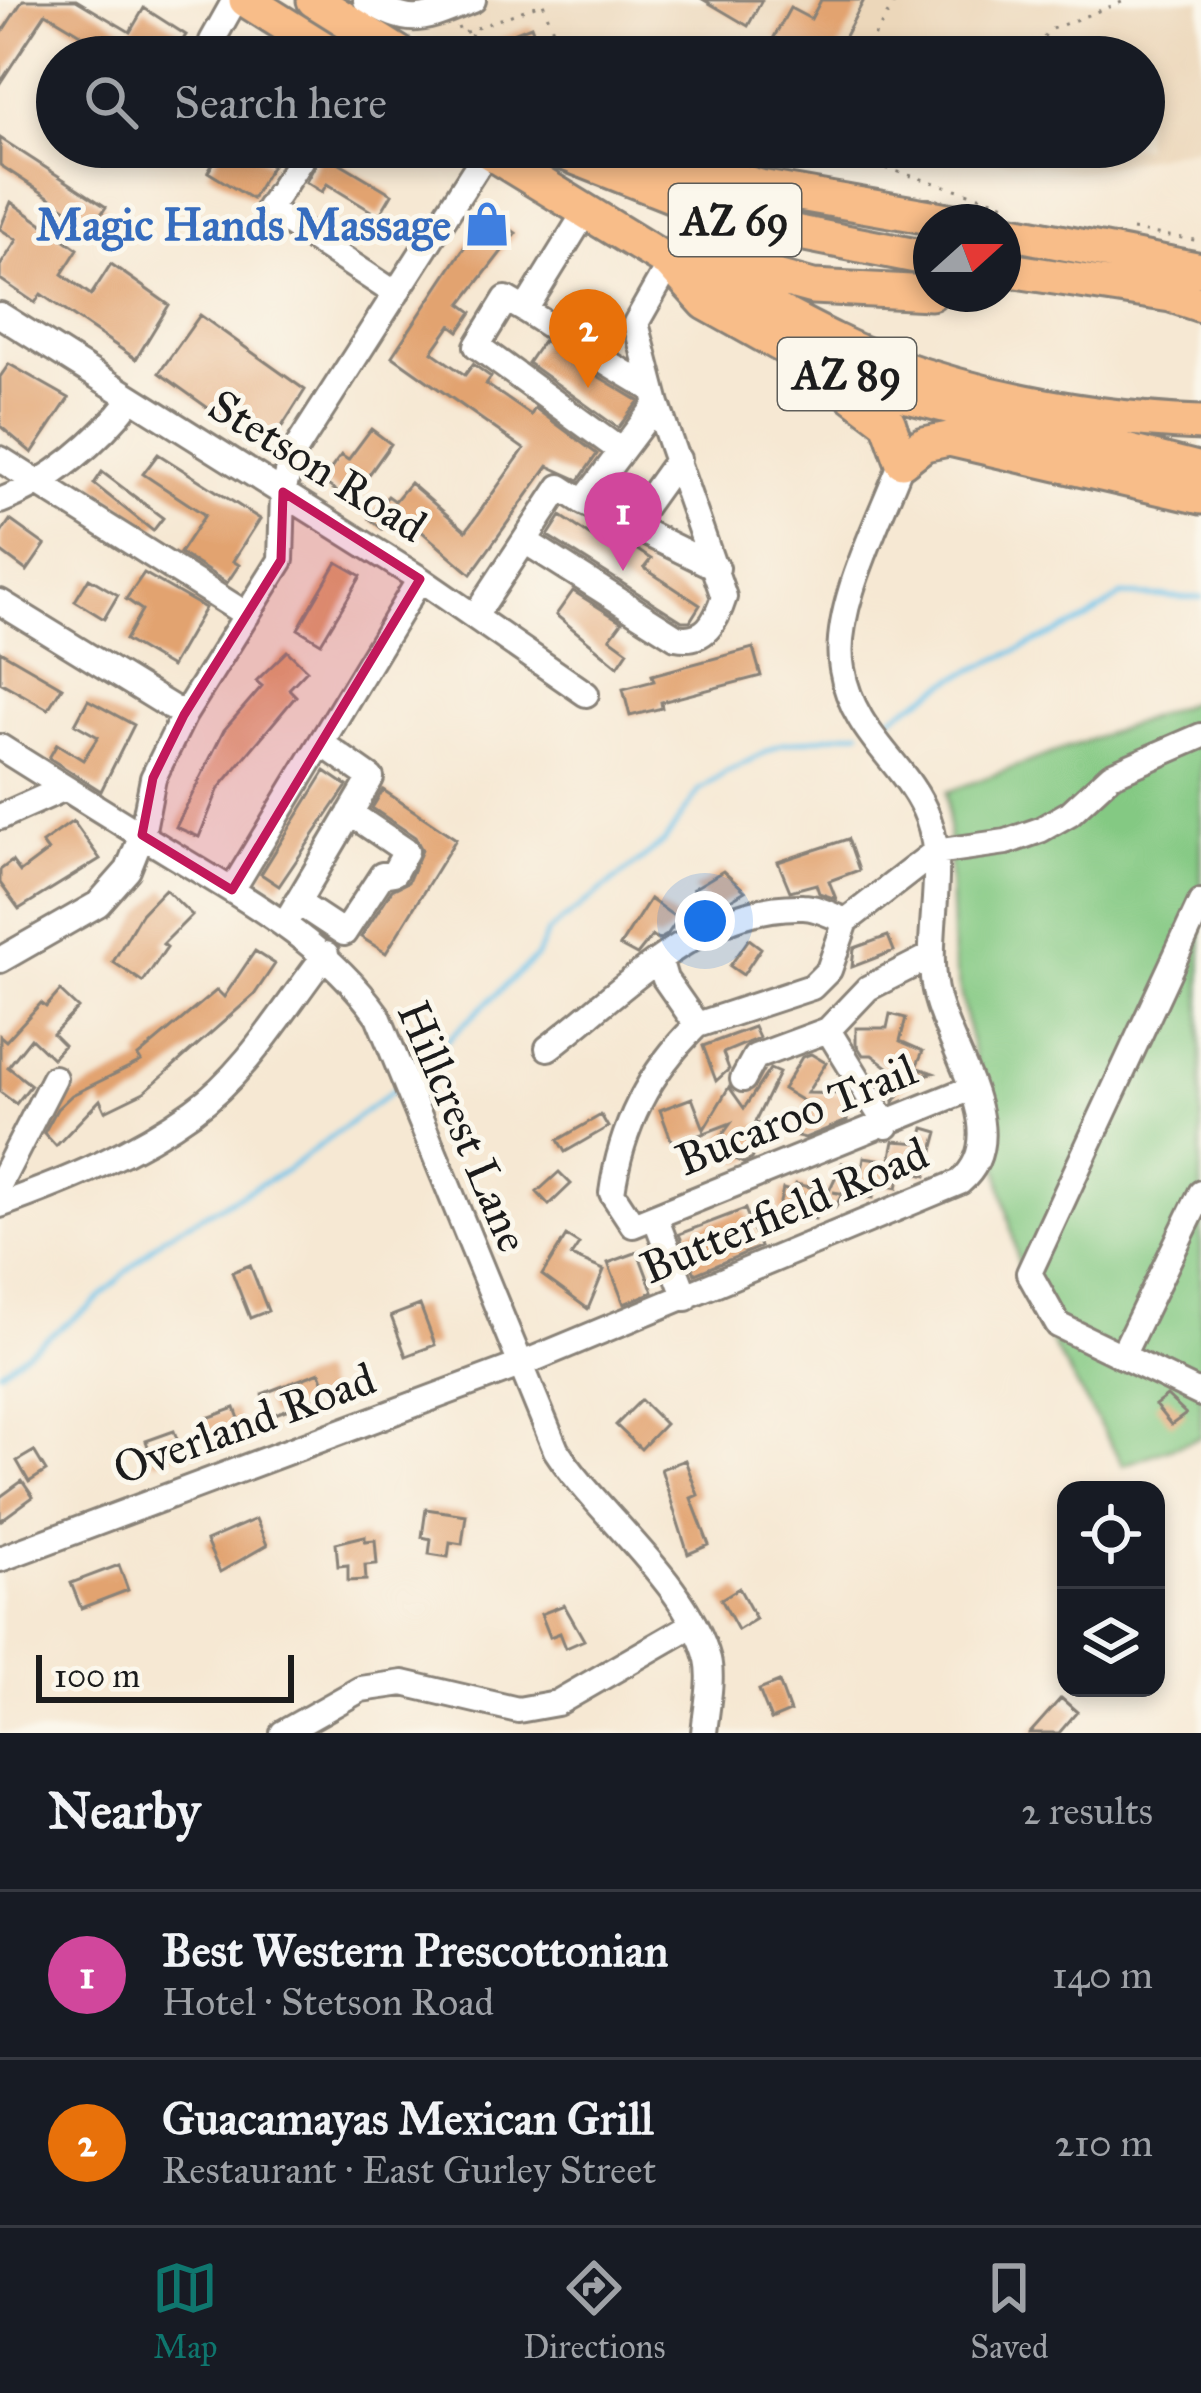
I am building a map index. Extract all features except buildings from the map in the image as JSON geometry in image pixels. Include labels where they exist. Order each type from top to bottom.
[{"type":"main road","points":[[246,0],[298,36]]},
{"type":"main road","points":[[314,0],[371,36]]},
{"type":"main road","name":"AZ 89","points":[[524,168],[670,263],[706,303],[792,351],[892,392],[1049,436],[1201,442]]},
{"type":"main road","points":[[533,168],[676,243],[749,274],[832,289],[913,292]]},
{"type":"main road","name":"AZ 69","points":[[598,168],[734,220],[913,255]]},
{"type":"main road","points":[[692,168],[760,187],[913,214]]},
{"type":"main road","points":[[1021,222],[1201,270]]},
{"type":"main road","points":[[670,263],[718,278],[886,363],[1071,411],[1201,423]]},
{"type":"main road","points":[[1021,271],[1186,300]]},
{"type":"main road","points":[[1021,291],[1186,300]]},
{"type":"main road","points":[[792,351],[881,415],[902,461],[924,444],[949,439],[1201,497]]},
{"type":"main road","points":[[1049,436],[1201,470]]},
{"type":"street","points":[[215,36],[235,0]]},
{"type":"street","points":[[365,0],[397,20],[418,21],[462,4]]},
{"type":"street","points":[[295,168],[268,209],[396,294]]},
{"type":"street","points":[[0,960],[98,904],[128,870],[142,835],[153,778],[184,715],[281,560],[283,492],[293,454],[481,168]]},
{"type":"street","points":[[525,310],[586,211]]},
{"type":"street","points":[[525,541],[676,637],[690,640],[717,620],[724,597],[716,568],[655,397],[635,323],[670,263]]},
{"type":"street","points":[[562,334],[506,299],[477,346],[622,451]]},
{"type":"street","name":"Stetson Road","points":[[0,315],[420,579],[586,694]]},
{"type":"street","points":[[585,349],[655,397]]},
{"type":"street","points":[[583,502],[655,397]]},
{"type":"street","points":[[0,501],[40,484],[115,420],[132,398]]},
{"type":"street","points":[[0,459],[247,614]]},
{"type":"street","points":[[630,526],[678,459]]},
{"type":"street","name":"Butterfield Road","points":[[518,1366],[960,1182],[976,1168],[985,1149],[983,1127],[936,996],[929,957],[935,852],[927,815],[856,718],[841,669],[841,626],[902,461]]},
{"type":"street","points":[[475,616],[560,488],[716,568]]},
{"type":"street","points":[[232,890],[420,579]]},
{"type":"street","points":[[0,602],[184,715]]},
{"type":"street","points":[[686,1298],[656,1216],[633,1225],[619,1211],[612,1193],[617,1151],[638,1101],[671,1051],[697,1025],[812,987],[829,970],[846,922],[935,852],[1040,830],[1070,813],[1111,775],[1201,736]]},
{"type":"street","points":[[284,926],[371,778],[321,743]]},
{"type":"street","name":"Hillcrest Lane","points":[[0,747],[232,890],[326,954],[377,1016],[518,1366]]},
{"type":"street","points":[[0,817],[65,788]]},
{"type":"street","points":[[297,902],[344,933],[382,875],[394,874],[406,851],[350,813]]},
{"type":"street","points":[[1201,902],[1029,1274],[1058,1325],[1201,1394]]},
{"type":"street","points":[[548,1048],[691,936],[728,919],[806,906],[846,922]]},
{"type":"street","points":[[0,1205],[122,1154],[197,1109],[252,1050],[326,954]]},
{"type":"street","points":[[742,1079],[755,1057],[828,1030],[868,988],[929,957]]},
{"type":"street","points":[[661,962],[664,979],[697,1025]]},
{"type":"street","points":[[828,1030],[886,1126]]},
{"type":"street","points":[[0,1183],[54,1078]]},
{"type":"street","name":"Bucaroo Trail","points":[[656,1216],[886,1126],[969,1088]]},
{"type":"street","points":[[1122,1356],[1201,1193]]},
{"type":"street","points":[[518,1366],[556,1450],[585,1495],[694,1624],[709,1663],[704,1733]]},
{"type":"street","name":"Overland Road","points":[[0,1559],[518,1366]]},
{"type":"street","points":[[283,1733],[362,1689],[403,1684],[518,1710],[557,1702],[694,1624]]},
{"type":"path","points":[[875,36],[896,0]]},
{"type":"path","points":[[1045,36],[1049,30],[1127,0]]},
{"type":"path","points":[[462,4],[460,34],[542,3],[555,36]]},
{"type":"path","points":[[470,31],[472,36]]},
{"type":"path","points":[[879,168],[970,204]]},
{"type":"path","points":[[1114,229],[1201,241]]},
{"type":"highlighted area","points":[[283,492],[420,579],[232,890],[142,835],[153,778],[184,715],[281,560]]},
{"type":"shaded area","points":[[353,0],[1201,0],[1201,146],[1165,154],[1165,36],[411,36]]},
{"type":"shaded area","points":[[1052,168],[1097,168],[1078,172]]},
{"type":"green space","points":[[1201,699],[1201,1437],[1123,1465],[1026,1299],[953,958],[947,792]]},
{"type":"waterway","points":[[877,726],[955,678],[1087,619],[1122,595],[1201,598]]},
{"type":"waterway","points":[[411,1074],[537,956],[547,933],[664,842],[699,791],[782,744],[860,731]]},
{"type":"waterway","points":[[0,1371],[90,1307],[164,1236],[287,1170],[399,1086]]},
{"type":"place","name":"Magic Hands Massage","points":[[487,224]]},
{"type":"place","name":"Guacamayas Mexican Grill","points":[[588,388]]},
{"type":"place","name":"Best Western Prescottonian","points":[[623,571]]}]
